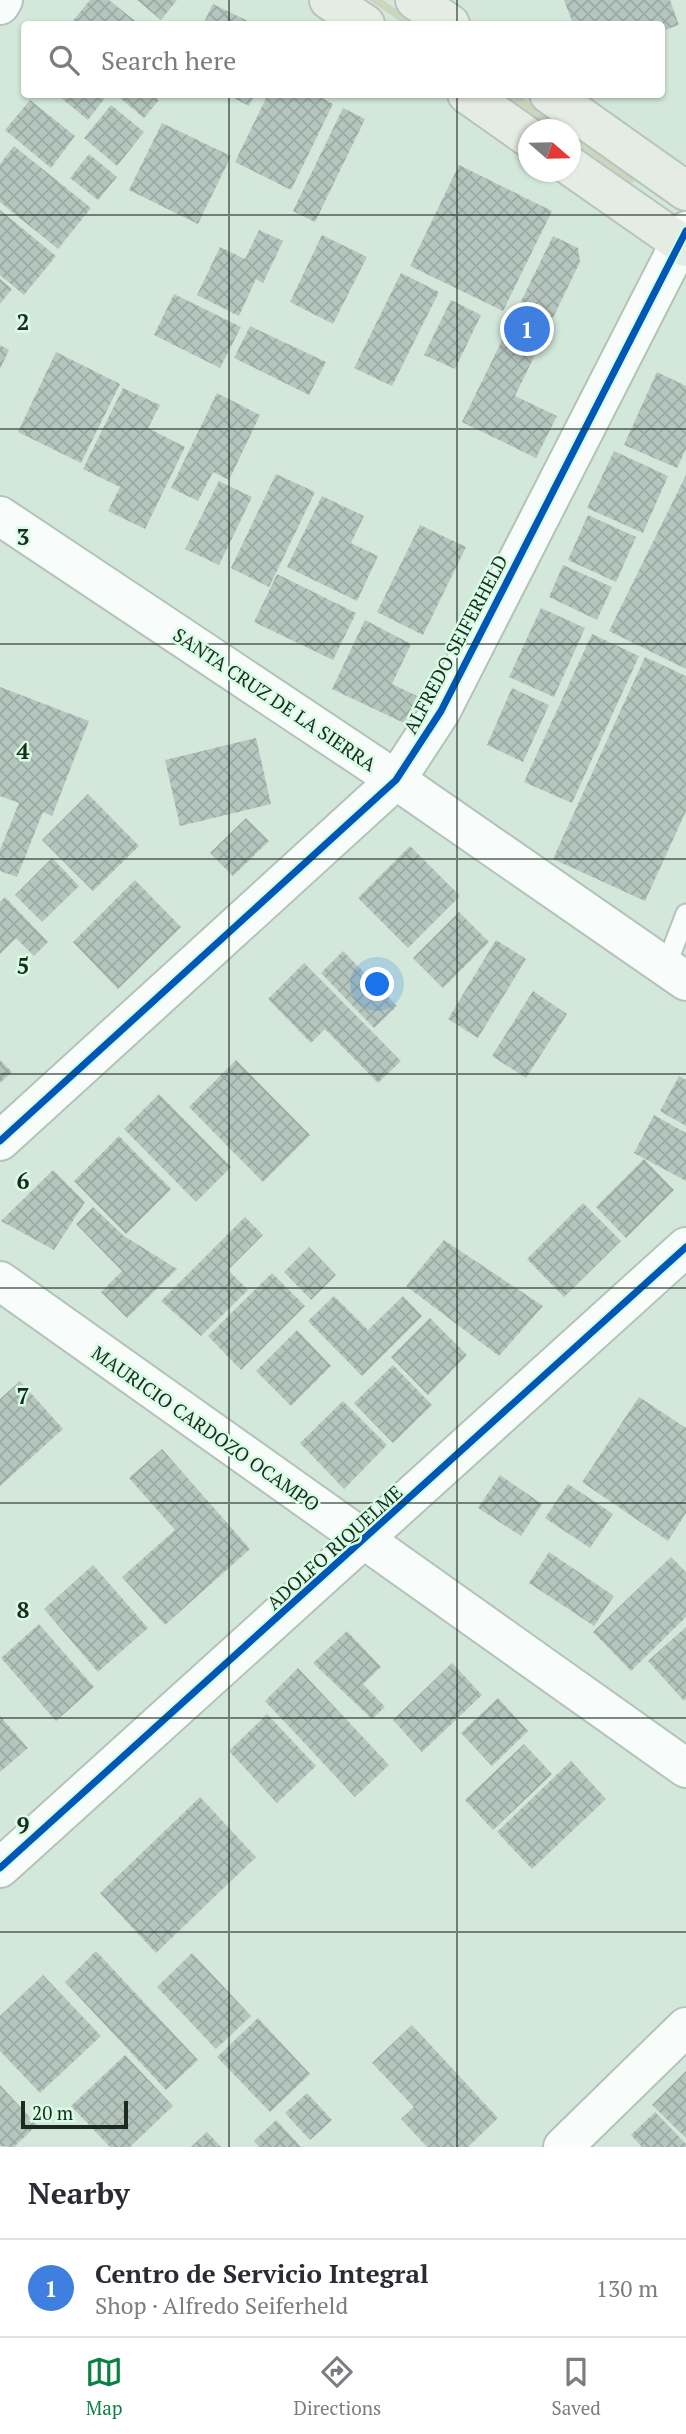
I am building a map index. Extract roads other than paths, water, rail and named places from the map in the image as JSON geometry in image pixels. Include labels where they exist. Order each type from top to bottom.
[{"type":"main road","points":[[329,0],[360,21]]},
{"type":"main road","points":[[415,0],[446,21]]},
{"type":"main road","points":[[473,98],[518,130]]},
{"type":"main road","points":[[555,98],[684,185]]},
{"type":"main road","points":[[581,173],[678,237]]},
{"type":"street","points":[[0,5],[3,0]]},
{"type":"street","name":"ALFREDO SEIFERHELD","points":[[0,1141],[396,780],[441,711],[678,237],[684,185]]},
{"type":"street","name":"SANTA CRUZ DE LA SIERRA","points":[[0,516],[396,780],[676,973]]},
{"type":"street","name":"ADOLFO RIQUELME","points":[[0,1868],[686,1247]]},
{"type":"street","name":"MAURICIO CARDOZO OCAMPO","points":[[0,1281],[686,1768]]},
{"type":"street","points":[[563,2147],[686,2027]]},
{"type":"lane","points":[[676,973],[686,914]]},
{"type":"place","name":"Centro de Servicio Integral","points":[[527,329]]}]
